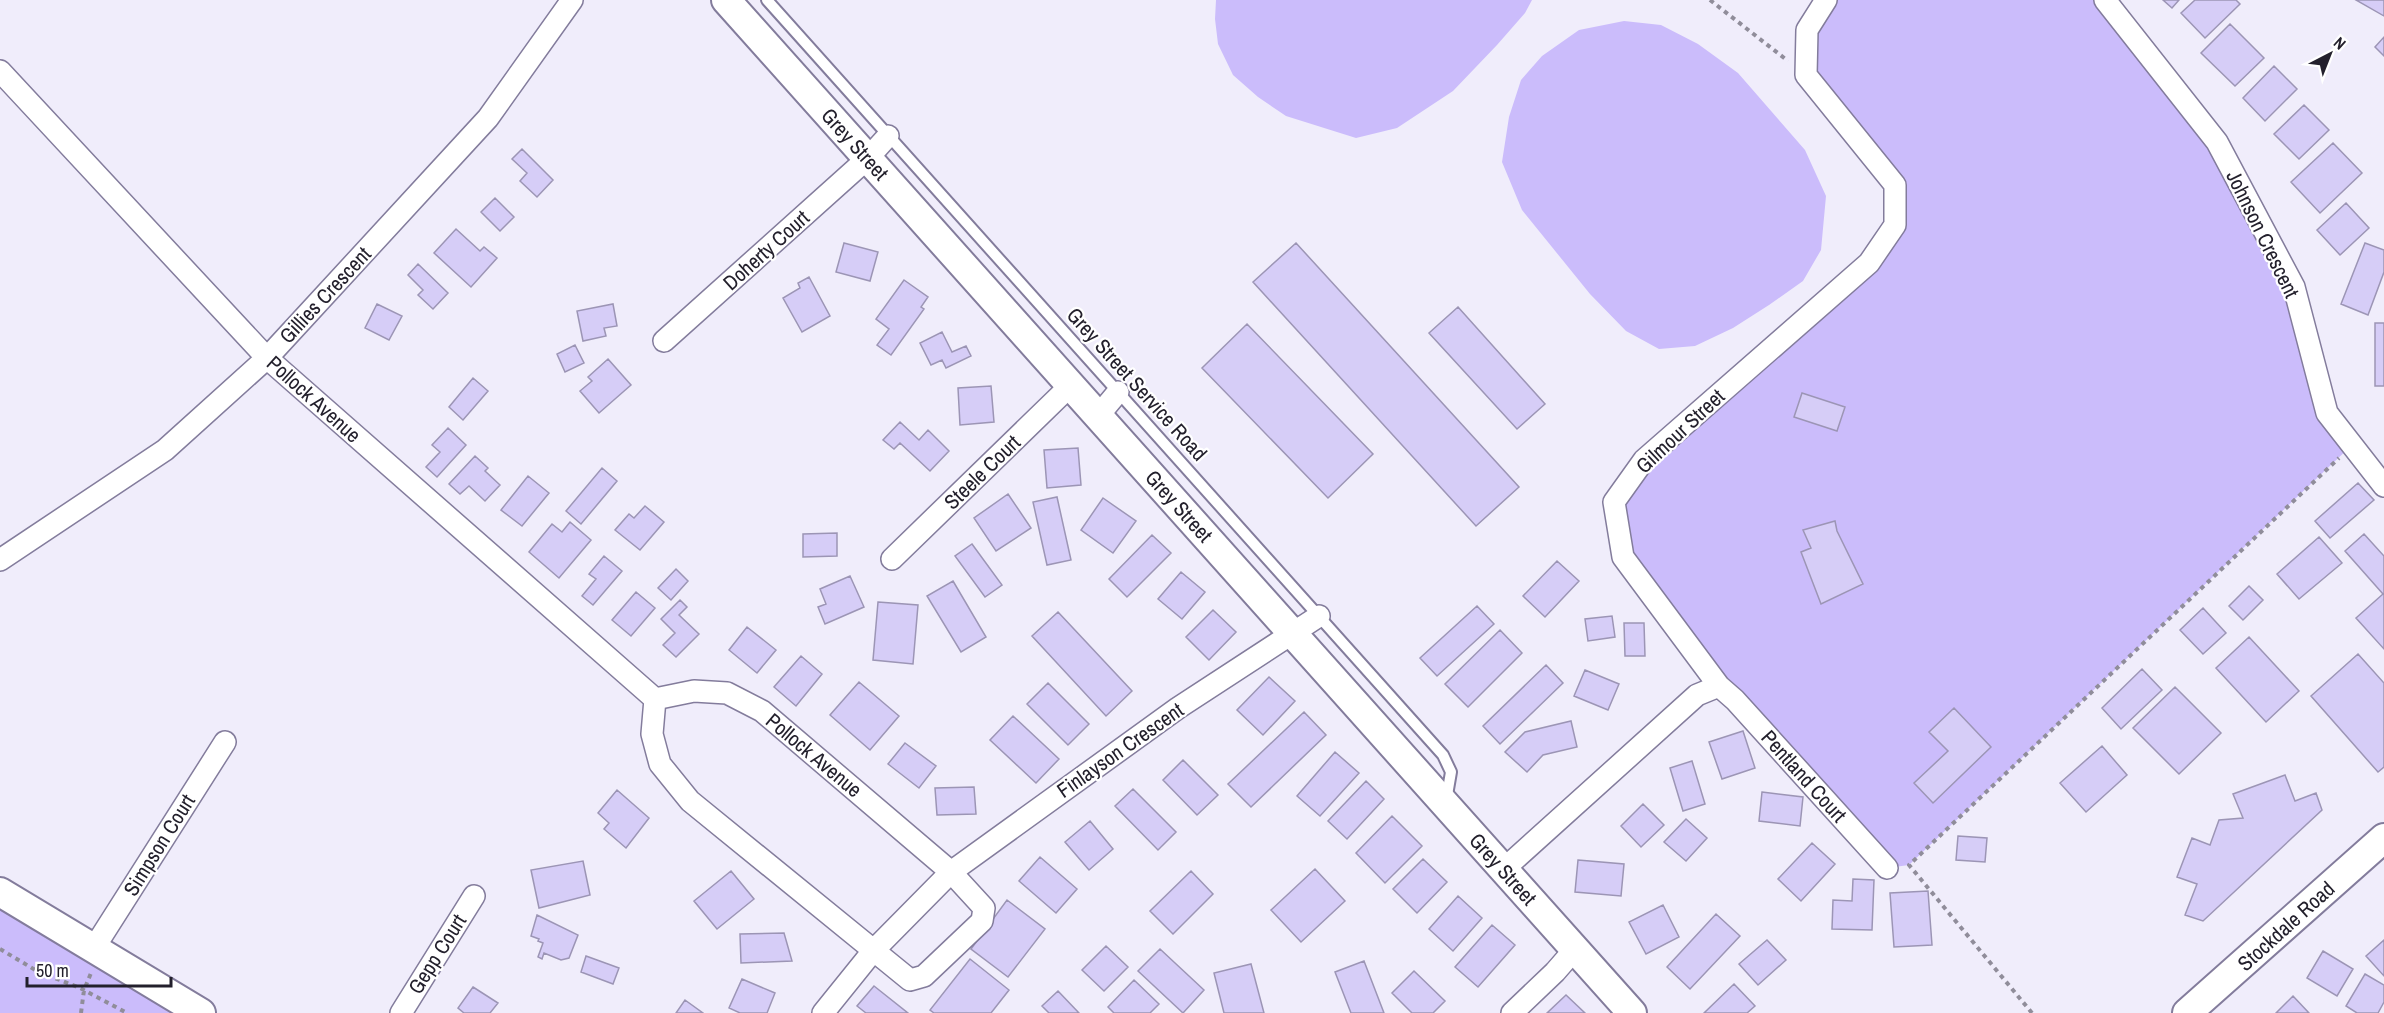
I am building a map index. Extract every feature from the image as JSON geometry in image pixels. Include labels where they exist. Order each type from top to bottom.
[{"type":"main road","name":"Grey Street","points":[[726,0],[1632,1013]]},
{"type":"main road","name":"Stockdale Road","points":[[2187,1013],[2384,838]]},
{"type":"main road","points":[[0,892],[201,1013]]},
{"type":"street","name":"Gillies Crescent","points":[[0,560],[165,450],[267,358],[488,118],[572,0]]},
{"type":"street","points":[[1806,75],[1807,30],[1826,0]]},
{"type":"street","name":"Johnson Crescent","points":[[2105,0],[2217,142],[2294,287],[2327,413],[2382,478]]},
{"type":"street","name":"Pollock Avenue","points":[[0,71],[267,358],[655,699],[694,692],[727,693],[762,711],[951,872]]},
{"type":"street","name":"Gilmour Street","points":[[1719,686],[1623,557],[1614,502],[1644,460],[1869,263],[1895,225],[1895,185],[1806,75]]},
{"type":"street","name":"Doherty Court","points":[[664,341],[868,158],[888,136]]},
{"type":"street","name":"Steele Court","points":[[892,559],[1071,385]]},
{"type":"street","points":[[1098,416],[1118,392]]},
{"type":"street","name":"Finlayson Crescent","points":[[824,1013],[873,951],[951,872],[1178,708],[1319,616]]},
{"type":"street","points":[[1504,869],[1697,695],[1719,686]]},
{"type":"street","name":"Pentland Court","points":[[1719,686],[1735,700],[1887,868]]},
{"type":"street","points":[[655,699],[652,734],[660,764],[690,801],[910,980],[924,976],[982,921],[984,908],[951,872]]},
{"type":"street","name":"Simpson Court","points":[[94,948],[225,742]]},
{"type":"street","name":"Gepp Court","points":[[400,1013],[474,896]]},
{"type":"street","points":[[1512,1013],[1555,972],[1575,949]]},
{"type":"lane","name":"Grey Street Service Road","points":[[767,0],[1443,755],[1451,772],[1446,804]]},
{"type":"path","points":[[1710,0],[1806,75]]},
{"type":"path","points":[[2032,1013],[1909,865],[2352,445]]},
{"type":"path","points":[[81,1013],[94,948]]},
{"type":"path","points":[[0,949],[37,971],[84,990],[127,1013]]},
{"type":"shaded area","points":[[1216,0],[1532,0],[1525,13],[1453,91],[1397,128],[1356,138],[1286,116],[1258,97],[1233,75],[1218,44],[1215,19]]},
{"type":"shaded area","points":[[1826,0],[2105,0],[2217,142],[2294,287],[2327,413],[2352,445],[1909,865],[1887,868],[1735,700],[1623,557],[1614,502],[1895,225],[1895,185],[1806,75],[1807,30]]},
{"type":"shaded area","points":[[1624,21],[1661,25],[1698,44],[1738,73],[1805,150],[1826,196],[1821,250],[1803,281],[1733,328],[1695,346],[1659,349],[1626,331],[1590,294],[1522,210],[1502,162],[1509,117],[1521,80],[1542,56],[1579,30]]},
{"type":"shaded area","points":[[0,892],[201,1013],[0,1013]]},
{"type":"building","points":[[2163,0],[2179,0],[2172,8]]},
{"type":"building","points":[[2195,0],[2236,0],[2240,4],[2205,38],[2181,13]]},
{"type":"building","points":[[2356,0],[2384,0],[2384,16]]},
{"type":"building","points":[[2230,24],[2264,58],[2235,86],[2201,53]]},
{"type":"building","points":[[2384,37],[2384,56],[2375,47]]},
{"type":"building","points":[[2274,66],[2297,89],[2265,121],[2243,98]]},
{"type":"building","points":[[2304,105],[2329,130],[2299,159],[2274,134]]},
{"type":"building","points":[[2333,143],[2362,173],[2320,213],[2291,182]]},
{"type":"building","points":[[522,149],[553,180],[537,197],[520,181],[527,173],[512,159]]},
{"type":"building","points":[[495,198],[514,217],[500,231],[481,212]]},
{"type":"building","points":[[2346,203],[2369,228],[2340,255],[2317,230]]},
{"type":"building","points":[[456,229],[480,251],[484,247],[497,258],[471,287],[434,253]]},
{"type":"building","points":[[844,243],[878,252],[870,281],[836,272]]},
{"type":"building","points":[[1296,243],[1519,487],[1476,526],[1253,282]]},
{"type":"building","points":[[2365,243],[2384,250],[2384,272],[2368,315],[2341,304]]},
{"type":"building","points":[[418,264],[448,293],[433,309],[418,295],[423,290],[408,275]]},
{"type":"building","points":[[809,277],[830,316],[802,332],[783,298],[800,288],[798,283]]},
{"type":"building","points":[[904,280],[928,297],[921,307],[924,309],[891,355],[877,345],[889,329],[876,319]]},
{"type":"building","points":[[377,304],[402,316],[389,340],[365,328]]},
{"type":"building","points":[[613,304],[617,326],[604,328],[606,336],[583,341],[577,311]]},
{"type":"building","points":[[1458,307],[1545,404],[1517,429],[1429,333]]},
{"type":"building","points":[[2375,323],[2384,323],[2384,386],[2375,386]]},
{"type":"building","points":[[1247,324],[1373,454],[1328,498],[1202,368]]},
{"type":"building","points":[[942,332],[952,352],[966,346],[971,356],[946,368],[942,360],[931,365],[920,343]]},
{"type":"building","points":[[575,345],[584,363],[565,372],[557,354]]},
{"type":"building","points":[[608,359],[631,385],[599,413],[580,391],[592,381],[588,377]]},
{"type":"building","points":[[473,378],[488,391],[463,420],[449,407]]},
{"type":"building","points":[[991,386],[994,422],[960,425],[958,388]]},
{"type":"building","points":[[1802,393],[1845,407],[1837,431],[1794,417]]},
{"type":"building","points":[[900,422],[919,440],[928,430],[949,451],[930,471],[900,443],[894,449],[883,440]]},
{"type":"building","points":[[448,428],[466,445],[437,477],[426,467],[440,452],[432,445]]},
{"type":"building","points":[[1078,448],[1081,485],[1047,488],[1044,450]]},
{"type":"building","points":[[475,456],[488,468],[485,471],[500,485],[485,501],[469,486],[460,494],[449,484]]},
{"type":"building","points":[[602,468],[617,481],[581,524],[566,511]]},
{"type":"building","points":[[528,476],[549,493],[522,526],[501,510]]},
{"type":"building","points":[[2358,483],[2374,500],[2330,538],[2315,521]]},
{"type":"building","points":[[1008,494],[1031,528],[996,551],[974,518]]},
{"type":"building","points":[[1057,497],[1071,560],[1047,565],[1033,502]]},
{"type":"building","points":[[1103,498],[1136,521],[1113,553],[1081,530]]},
{"type":"building","points":[[645,506],[664,522],[640,550],[615,530],[629,514],[634,518]]},
{"type":"building","points":[[1835,521],[1837,531],[1863,584],[1821,604],[1801,552],[1811,548],[1803,530]]},
{"type":"building","points":[[570,522],[591,540],[559,578],[529,552],[552,524],[562,532]]},
{"type":"building","points":[[837,533],[837,556],[803,557],[803,534]]},
{"type":"building","points":[[2364,534],[2384,556],[2384,649],[2356,618],[2383,594],[2345,551]]},
{"type":"building","points":[[1152,535],[1171,553],[1127,597],[1109,579]]},
{"type":"building","points":[[2319,537],[2342,563],[2299,599],[2277,574]]},
{"type":"building","points":[[972,544],[1002,585],[985,597],[955,556]]},
{"type":"building","points":[[604,556],[622,571],[593,605],[582,596],[596,579],[589,574]]},
{"type":"building","points":[[1557,561],[1579,581],[1545,617],[1523,596]]},
{"type":"building","points":[[676,569],[688,581],[671,600],[658,588]]},
{"type":"building","points":[[1181,572],[1205,592],[1182,619],[1158,599]]},
{"type":"building","points":[[850,576],[864,607],[825,624],[818,607],[826,604],[820,589]]},
{"type":"building","points":[[953,581],[986,637],[961,652],[927,596]]},
{"type":"building","points":[[2249,586],[2263,600],[2243,620],[2229,606]]},
{"type":"building","points":[[636,592],[655,608],[631,636],[612,620]]},
{"type":"building","points":[[680,600],[687,607],[679,615],[699,634],[676,657],[663,645],[675,633],[661,619]]},
{"type":"building","points":[[878,602],[918,605],[913,664],[873,660]]},
{"type":"building","points":[[1477,606],[1494,624],[1437,676],[1420,658]]},
{"type":"building","points":[[2203,608],[2226,633],[2203,654],[2180,630]]},
{"type":"building","points":[[1213,610],[1236,632],[1209,660],[1186,637]]},
{"type":"building","points":[[1058,612],[1132,691],[1106,716],[1032,636]]},
{"type":"building","points":[[1612,616],[1615,637],[1588,641],[1585,619]]},
{"type":"building","points":[[1624,623],[1644,623],[1645,656],[1625,656]]},
{"type":"building","points":[[747,627],[776,650],[757,673],[729,650]]},
{"type":"building","points":[[1500,630],[1522,653],[1468,707],[1445,684]]},
{"type":"building","points":[[2249,637],[2299,691],[2266,722],[2216,668]]},
{"type":"building","points":[[2358,654],[2384,683],[2384,767],[2378,772],[2311,696]]},
{"type":"building","points":[[801,656],[822,674],[796,706],[774,687]]},
{"type":"building","points":[[1546,665],[1563,683],[1500,744],[1483,726]]},
{"type":"building","points":[[2142,669],[2162,690],[2121,729],[2102,708]]},
{"type":"building","points":[[1585,670],[1619,684],[1608,710],[1574,696]]},
{"type":"building","points":[[1269,677],[1295,701],[1263,735],[1237,710]]},
{"type":"building","points":[[859,682],[899,716],[870,750],[830,715]]},
{"type":"building","points":[[1048,683],[1089,724],[1068,745],[1027,704]]},
{"type":"building","points":[[2175,687],[2221,733],[2179,774],[2133,728]]},
{"type":"building","points":[[1954,708],[1991,747],[1933,803],[1914,783],[1948,751],[1929,732]]},
{"type":"building","points":[[1304,712],[1326,735],[1251,807],[1228,784]]},
{"type":"building","points":[[1013,716],[1059,759],[1036,783],[990,740]]},
{"type":"building","points":[[1571,721],[1577,747],[1543,755],[1527,772],[1505,752],[1525,732]]},
{"type":"building","points":[[1743,731],[1755,768],[1722,779],[1709,742]]},
{"type":"building","points":[[905,743],[936,766],[919,788],[888,764]]},
{"type":"building","points":[[2102,746],[2127,775],[2086,812],[2060,783]]},
{"type":"building","points":[[1335,752],[1359,773],[1320,816],[1297,796]]},
{"type":"building","points":[[1183,760],[1218,795],[1197,815],[1163,780]]},
{"type":"building","points":[[1692,761],[1705,804],[1683,811],[1670,768]]},
{"type":"building","points":[[2285,775],[2295,801],[2316,793],[2322,810],[2203,921],[2185,915],[2197,884],[2177,877],[2192,838],[2210,845],[2219,820],[2243,818],[2233,794]]},
{"type":"building","points":[[1366,781],[1384,799],[1347,839],[1328,821]]},
{"type":"building","points":[[974,787],[976,814],[937,815],[935,788]]},
{"type":"building","points":[[1133,789],[1176,832],[1158,850],[1115,806]]},
{"type":"building","points":[[617,790],[649,818],[626,848],[604,829],[609,823],[598,813]]},
{"type":"building","points":[[1762,792],[1803,797],[1800,826],[1759,821]]},
{"type":"building","points":[[1643,804],[1664,825],[1641,847],[1621,826]]},
{"type":"building","points":[[1392,816],[1422,846],[1385,883],[1356,853]]},
{"type":"building","points":[[1686,819],[1707,838],[1686,861],[1664,842]]},
{"type":"building","points":[[1090,821],[1113,849],[1089,870],[1065,842]]},
{"type":"building","points":[[1958,836],[1987,838],[1985,862],[1956,860]]},
{"type":"building","points":[[1812,843],[1835,864],[1801,901],[1778,879]]},
{"type":"building","points":[[1040,857],[1077,889],[1056,913],[1019,881]]},
{"type":"building","points":[[1423,859],[1447,882],[1417,913],[1393,889]]},
{"type":"building","points":[[1578,860],[1624,864],[1621,896],[1575,892]]},
{"type":"building","points":[[583,861],[590,895],[539,908],[531,870]]},
{"type":"building","points":[[1315,869],[1345,901],[1301,942],[1271,910]]},
{"type":"building","points":[[731,871],[754,899],[717,929],[694,901]]},
{"type":"building","points":[[1191,871],[1213,894],[1173,934],[1150,911]]},
{"type":"building","points":[[1853,879],[1874,880],[1872,930],[1832,929],[1833,900],[1852,901]]},
{"type":"building","points":[[1928,891],[1932,945],[1894,947],[1890,893]]},
{"type":"building","points":[[1458,896],[1482,918],[1453,951],[1429,929]]},
{"type":"building","points":[[1007,900],[1045,929],[1008,977],[971,949]]},
{"type":"building","points":[[1663,905],[1679,937],[1646,954],[1629,922]]},
{"type":"building","points":[[1716,914],[1740,936],[1690,989],[1667,967]]},
{"type":"building","points":[[537,915],[578,935],[569,958],[561,960],[544,953],[542,959],[538,957],[543,943],[531,936]]},
{"type":"building","points":[[1492,925],[1515,945],[1478,987],[1455,967]]},
{"type":"building","points":[[784,933],[792,961],[741,963],[740,934]]},
{"type":"building","points":[[1767,940],[1786,960],[1758,985],[1739,964]]},
{"type":"building","points":[[2384,940],[2384,976],[2366,956]]},
{"type":"building","points":[[1106,946],[1128,967],[1104,991],[1082,970]]},
{"type":"building","points":[[1160,949],[1204,990],[1183,1013],[1138,971]]},
{"type":"building","points":[[2323,951],[2353,969],[2337,996],[2307,978]]},
{"type":"building","points":[[586,956],[619,968],[613,984],[581,972]]},
{"type":"building","points":[[970,959],[1009,990],[991,1013],[934,1013],[930,1010]]},
{"type":"building","points":[[1364,961],[1384,1013],[1351,1013],[1335,972]]},
{"type":"building","points":[[1251,964],[1264,1013],[1224,1013],[1214,973]]},
{"type":"building","points":[[1414,971],[1445,1001],[1433,1013],[1412,1013],[1392,993]]},
{"type":"building","points":[[2365,974],[2384,985],[2384,1002],[2378,1013],[2357,1013],[2346,1006]]},
{"type":"building","points":[[742,979],[775,993],[767,1013],[740,1013],[729,1008]]},
{"type":"building","points":[[1134,980],[1159,1004],[1150,1013],[1114,1013],[1108,1007]]},
{"type":"building","points":[[1734,984],[1755,1006],[1747,1013],[1704,1013]]},
{"type":"building","points":[[874,986],[908,1013],[866,1013],[857,1006]]},
{"type":"building","points":[[473,987],[498,1003],[490,1013],[464,1013],[458,1008]]},
{"type":"building","points":[[1058,991],[1079,1013],[1049,1013],[1042,1006]]},
{"type":"building","points":[[1566,995],[1585,1013],[1547,1013]]},
{"type":"building","points":[[2293,996],[2309,1013],[2276,1013]]},
{"type":"building","points":[[685,1000],[703,1013],[676,1013]]}]
